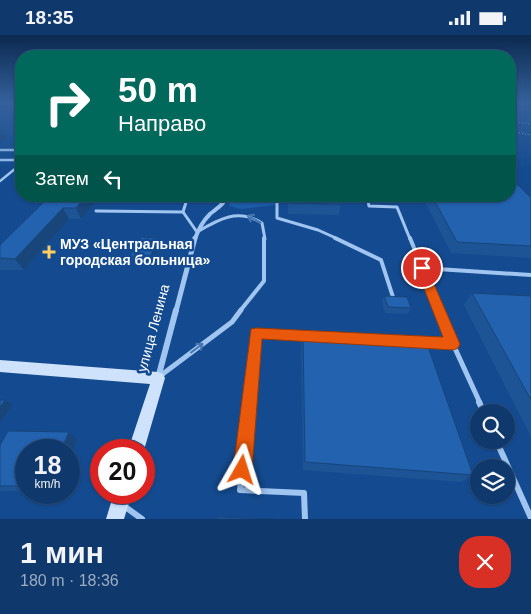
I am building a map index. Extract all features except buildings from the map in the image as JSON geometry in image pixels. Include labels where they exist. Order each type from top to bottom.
[{"type":"street","name":"улица Ленина","points":[[139,439],[158,378],[197,232],[208,216],[224,202]]},
{"type":"street","points":[[0,366],[158,378]]},
{"type":"lane","points":[[0,150],[15,150]]},
{"type":"lane","points":[[0,160],[15,160]]},
{"type":"lane","points":[[0,181],[15,169]]},
{"type":"lane","points":[[183,212],[186,202]]},
{"type":"lane","points":[[277,202],[277,218],[318,230],[381,260],[393,297]]},
{"type":"lane","points":[[368,202],[369,205],[397,207],[453,344],[480,404]]},
{"type":"lane","points":[[96,211],[183,212]]},
{"type":"lane","points":[[158,378],[232,321],[264,281],[265,242],[262,223],[255,217],[245,214],[226,215],[197,232],[183,212]]},
{"type":"lane","points":[[422,268],[531,275]]},
{"type":"lane","points":[[305,519],[304,493],[240,489],[256,333],[315,336]]},
{"type":"lane","points":[[413,342],[453,344]]},
{"type":"lane","points":[[500,449],[531,517]]},
{"type":"lane","points":[[120,505],[142,519]]},
{"type":"path","points":[[516,132],[531,135]]},
{"type":"shaded area","points":[[230,202],[276,202],[276,205],[241,209],[229,206]]},
{"type":"place","name":"МУЗ «Центральная городская больница»","points":[[49,252]]},
{"type":"route","points":[[242,470],[256,333],[453,344],[422,268]]}]
